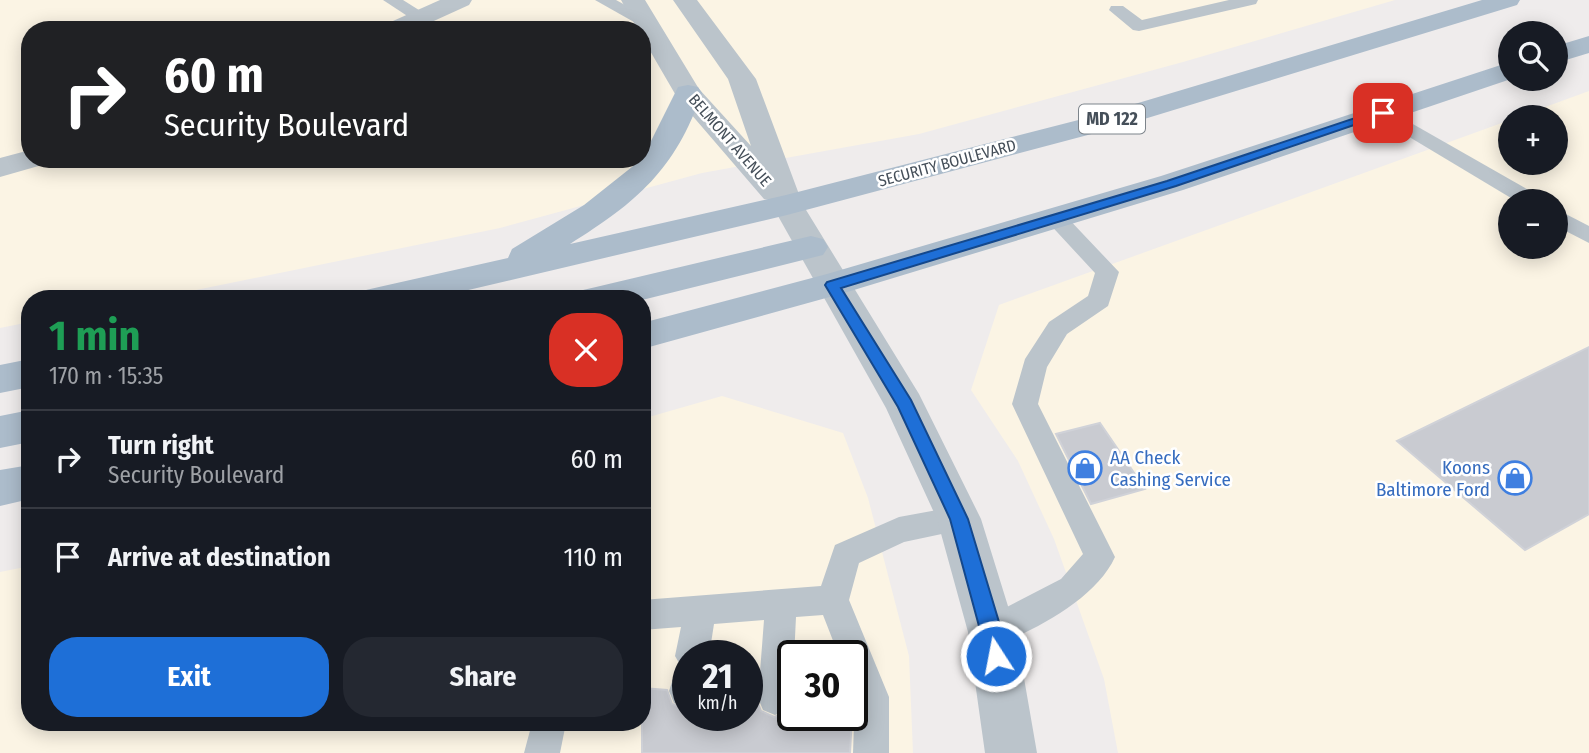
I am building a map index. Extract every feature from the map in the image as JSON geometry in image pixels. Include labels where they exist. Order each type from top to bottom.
[{"type":"main road","points":[[1435,23],[1458,0]]},
{"type":"main road","name":"SECURITY BOULEVARD","points":[[420,290],[787,205],[1108,121],[1508,0]]},
{"type":"main road","points":[[1568,51],[1589,44]]},
{"type":"main road","points":[[1568,61],[1589,60]]},
{"type":"main road","points":[[651,334],[832,285],[1056,219],[1498,74]]},
{"type":"main road","points":[[651,163],[677,125],[688,93]]},
{"type":"main road","points":[[497,273],[625,191],[647,168]]},
{"type":"main road","points":[[633,290],[811,247]]},
{"type":"main road","points":[[0,379],[21,375]]},
{"type":"main road","points":[[0,432],[21,428]]},
{"type":"main road","points":[[0,488],[21,484]]},
{"type":"street","points":[[414,21],[461,0]]},
{"type":"street","name":"BELMONT AVENUE","points":[[685,0],[742,79],[787,205],[905,405],[959,519],[992,632],[1011,753]]},
{"type":"street","name":"BELMONT AVENUE","points":[[651,30],[688,93],[787,205]]},
{"type":"street","points":[[0,168],[21,162]]},
{"type":"lane","points":[[391,0],[421,18]]},
{"type":"lane","points":[[603,0],[640,11]]},
{"type":"lane","points":[[1117,10],[1139,26],[1250,0]]},
{"type":"lane","points":[[1383,113],[1511,189]]},
{"type":"lane","points":[[992,632],[1072,589],[1100,556],[1026,404],[1034,366],[1058,328],[1099,300],[1107,272],[1056,219]]},
{"type":"lane","points":[[1568,223],[1589,236]]},
{"type":"lane","points":[[871,753],[872,697],[833,600],[846,555],[899,530],[959,519]]},
{"type":"lane","points":[[651,614],[833,600]]},
{"type":"lane","points":[[775,698],[781,602]]},
{"type":"lane","points":[[695,640],[700,609]]},
{"type":"lane","points":[[542,753],[547,731]]},
{"type":"shaded area","points":[[0,0],[1395,0],[1183,62],[919,134],[702,173],[500,228],[196,290],[21,290],[21,324],[0,328]]},
{"type":"shaded area","points":[[1589,91],[1589,753],[1118,753],[1104,679],[1054,539],[1018,461],[971,390],[999,305],[1498,124],[1498,175],[1568,175],[1568,105],[1551,105]]},
{"type":"shaded area","points":[[722,396],[843,433],[868,498],[909,656],[913,753],[0,753],[0,572],[21,568],[21,731],[651,731],[651,416]]},
{"type":"building","name":"Koons Baltimore Ford","points":[[1589,347],[1589,514],[1525,550],[1397,441]]},
{"type":"building","points":[[1100,423],[1145,489],[1091,504],[1056,434]]},
{"type":"building","points":[[651,689],[667,690],[672,704],[672,731],[763,731],[763,712],[777,716],[777,731],[851,731],[850,753],[642,753],[642,731],[651,731]]},
{"type":"place","name":"AA Check Cashing Service","points":[[1085,468]]},
{"type":"place","name":"Koons Baltimore Ford","points":[[1515,478]]},
{"type":"route","points":[[996,656],[992,632],[959,519],[905,405],[832,285],[1172,183],[1383,113]]}]
